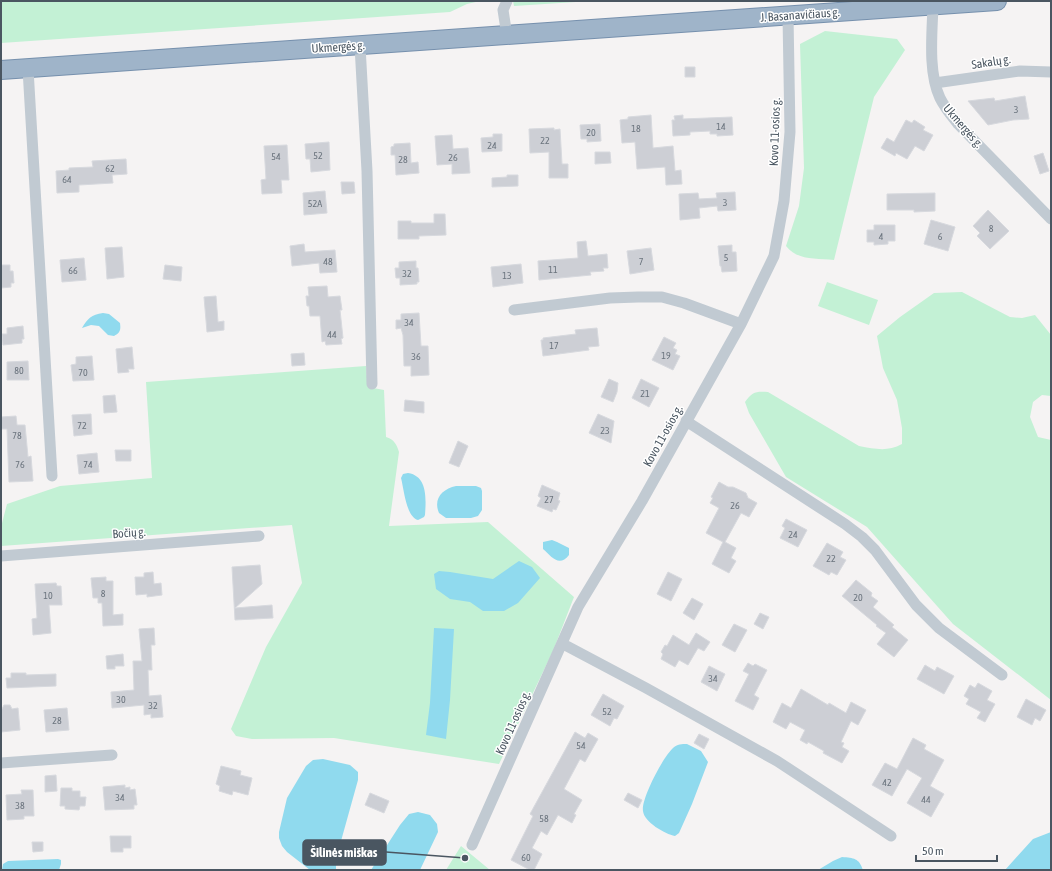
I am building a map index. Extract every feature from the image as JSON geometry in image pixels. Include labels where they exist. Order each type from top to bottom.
[{"type":"highway","name":"J. Basanavičiaus g.","points":[[676,24],[997,1]]},
{"type":"highway","name":"Ukmergės g.","points":[[1,70],[676,24]]},
{"type":"street","points":[[507,1],[503,10],[507,36]]},
{"type":"street","name":"Ukmergės g.","points":[[933,6],[933,64],[936,84],[946,110],[1051,219]]},
{"type":"street","name":"Kovo 11-osios g.","points":[[472,845],[578,607],[642,501],[741,324],[774,256],[784,202],[790,132],[788,16]]},
{"type":"street","points":[[360,46],[367,171],[372,384]]},
{"type":"street","points":[[28,68],[52,476]]},
{"type":"street","name":"Sakalų g.","points":[[936,84],[1020,71],[1051,72]]},
{"type":"street","points":[[514,310],[610,298],[638,296],[662,297],[684,303],[741,324]]},
{"type":"street","points":[[686,421],[845,524],[862,537],[875,550],[916,605],[939,628],[1002,675]]},
{"type":"street","name":"Bočių g.","points":[[1,556],[259,536]]},
{"type":"street","points":[[562,644],[646,688],[777,761],[891,836]]},
{"type":"street","points":[[1,763],[112,755]]},
{"type":"green space","points":[[1,1],[480,1],[467,4],[450,12],[1,43]]},
{"type":"green space","points":[[513,1],[591,1],[514,6]]},
{"type":"green space","points":[[825,31],[897,39],[905,50],[874,97],[834,260],[808,258],[796,254],[786,246],[799,206],[804,168],[800,44]]},
{"type":"green space","points":[[827,282],[878,300],[869,325],[818,306]]},
{"type":"green space","points":[[962,292],[1010,317],[1022,318],[1035,315],[1051,335],[1051,396],[1042,395],[1033,402],[1030,417],[1038,437],[1051,440],[1051,700],[953,624],[867,527],[786,477],[749,413],[745,402],[755,393],[768,392],[859,446],[876,449],[897,447],[902,444],[902,428],[897,400],[883,368],[877,336],[900,317],[934,293]]},
{"type":"green space","points":[[366,366],[368,387],[384,390],[386,437],[395,443],[399,452],[389,526],[488,522],[574,597],[553,651],[499,764],[334,738],[252,739],[236,736],[231,729],[266,647],[302,583],[292,525],[1,546],[1,527],[7,504],[60,486],[152,478],[146,382]]},
{"type":"green space","points":[[461,846],[490,870],[446,870]]},
{"type":"water","points":[[103,313],[109,314],[120,323],[120,331],[116,335],[108,335],[99,326],[91,325],[82,328],[90,318]]},
{"type":"water","points":[[408,473],[415,475],[419,479],[424,490],[426,503],[425,515],[418,520],[414,518],[408,508],[401,478],[403,474]]},
{"type":"water","points":[[476,486],[481,488],[482,510],[478,516],[471,518],[446,518],[439,513],[437,503],[440,495],[451,487]]},
{"type":"water","points":[[552,540],[569,548],[569,555],[562,561],[555,560],[543,549],[543,542]]},
{"type":"water","points":[[519,561],[532,567],[540,578],[518,603],[504,611],[483,611],[470,602],[450,599],[436,589],[434,574],[439,571],[493,579]]},
{"type":"water","points":[[434,628],[454,629],[446,739],[426,735],[430,703]]},
{"type":"water","points":[[687,744],[701,751],[708,762],[692,804],[679,833],[675,836],[666,833],[651,823],[644,815],[643,805],[654,778],[669,753],[676,746]]},
{"type":"water","points":[[323,759],[350,765],[358,772],[358,780],[336,859],[336,870],[310,870],[287,852],[282,846],[279,838],[279,832],[287,798],[306,766],[313,760]]},
{"type":"water","points":[[418,812],[430,815],[437,824],[438,832],[420,870],[371,870],[400,825],[409,814]]},
{"type":"water","points":[[1051,832],[1051,870],[1005,870],[1033,839]]},
{"type":"water","points":[[842,857],[856,859],[860,863],[863,870],[818,870],[833,861]]},
{"type":"water","points":[[61,860],[59,870],[2,870],[3,864],[8,861]]},
{"type":"building","points":[[685,67],[695,67],[695,77],[685,77]]},
{"type":"building","points":[[1025,96],[1029,119],[1013,120],[988,125],[968,101],[994,98],[995,101]]},
{"type":"building","points":[[651,115],[653,148],[673,146],[675,171],[681,170],[682,184],[666,185],[665,167],[637,169],[635,142],[622,143],[620,120],[628,119],[628,117]]},
{"type":"building","points":[[683,115],[683,119],[732,117],[733,135],[717,136],[717,134],[710,134],[710,131],[690,132],[690,135],[673,136],[672,120],[675,120],[674,116]]},
{"type":"building","points":[[906,120],[912,123],[914,120],[925,127],[923,130],[933,135],[924,151],[915,146],[907,159],[896,153],[895,156],[881,148],[887,138],[894,142]]},
{"type":"building","points":[[600,124],[601,141],[587,142],[587,139],[581,139],[580,125]]},
{"type":"building","points":[[554,128],[554,130],[560,129],[562,164],[568,164],[568,178],[549,178],[549,152],[530,153],[529,129]]},
{"type":"building","points":[[493,134],[502,134],[502,151],[482,152],[481,138],[493,137]]},
{"type":"building","points":[[452,135],[453,149],[468,148],[470,173],[452,174],[452,164],[437,165],[435,136]]},
{"type":"building","points":[[329,142],[330,170],[311,172],[310,159],[306,159],[305,144]]},
{"type":"building","points":[[410,143],[411,163],[418,162],[419,173],[396,175],[395,155],[391,155],[391,147],[394,146],[394,144]]},
{"type":"building","points":[[287,145],[289,180],[281,180],[282,193],[262,194],[261,180],[266,179],[264,146]]},
{"type":"building","points":[[595,152],[610,152],[611,163],[595,164]]},
{"type":"building","points":[[1043,153],[1049,171],[1040,174],[1034,156]]},
{"type":"building","points":[[126,159],[127,174],[112,175],[113,183],[79,185],[79,192],[57,193],[56,171],[69,170],[69,168],[93,167],[92,161]]},
{"type":"building","points":[[507,175],[518,175],[518,186],[492,187],[492,178],[507,177]]},
{"type":"building","points":[[341,182],[354,182],[355,193],[342,194]]},
{"type":"building","points":[[325,191],[327,213],[304,215],[303,193]]},
{"type":"building","points":[[735,192],[736,210],[718,211],[717,206],[699,208],[700,218],[680,220],[679,194],[698,193],[699,199],[717,198],[716,193]]},
{"type":"building","points":[[935,193],[935,211],[914,212],[914,210],[887,210],[887,194]]},
{"type":"building","points":[[988,210],[1009,231],[990,249],[977,236],[980,233],[973,226]]},
{"type":"building","points":[[434,214],[445,214],[446,235],[419,236],[419,239],[398,239],[398,221],[411,221],[411,223],[434,223]]},
{"type":"building","points":[[931,220],[955,227],[948,251],[924,244]]},
{"type":"building","points":[[874,225],[895,225],[895,241],[888,241],[888,244],[874,245],[874,242],[867,242],[867,230],[874,230]]},
{"type":"building","points":[[586,241],[588,256],[607,254],[608,268],[603,268],[604,271],[590,272],[591,275],[539,280],[538,261],[578,258],[577,242]]},
{"type":"building","points":[[304,244],[305,252],[335,250],[337,272],[320,273],[319,263],[292,266],[290,246]]},
{"type":"building","points":[[732,245],[732,252],[736,252],[737,271],[722,272],[718,246]]},
{"type":"building","points":[[122,247],[124,277],[107,279],[105,248]]},
{"type":"building","points":[[651,248],[654,270],[630,274],[627,251]]},
{"type":"building","points":[[84,258],[86,280],[62,282],[60,260]]},
{"type":"building","points":[[416,261],[419,282],[417,282],[417,284],[400,285],[400,278],[396,278],[395,268],[399,268],[399,262]]},
{"type":"building","points":[[521,264],[523,283],[493,287],[491,267]]},
{"type":"building","points":[[1,265],[10,265],[10,271],[13,271],[14,283],[11,283],[11,287],[1,288]]},
{"type":"building","points":[[165,265],[182,267],[181,281],[163,279]]},
{"type":"building","points":[[327,286],[328,297],[340,296],[342,310],[340,310],[343,338],[341,339],[342,344],[326,345],[325,341],[322,342],[320,316],[310,316],[309,306],[307,306],[306,296],[309,296],[308,287]]},
{"type":"building","points":[[216,296],[218,322],[224,321],[224,330],[207,332],[204,297]]},
{"type":"building","points":[[419,313],[421,346],[428,346],[429,375],[411,376],[411,366],[404,366],[403,335],[401,328],[396,329],[396,320],[401,320],[401,314]]},
{"type":"building","points":[[23,326],[24,339],[22,339],[22,343],[3,345],[2,334],[7,334],[7,328]]},
{"type":"building","points":[[597,328],[599,346],[588,347],[589,350],[543,356],[541,340],[543,340],[543,338],[576,334],[575,330]]},
{"type":"building","points":[[664,337],[676,343],[673,348],[677,350],[675,354],[680,356],[673,370],[652,360]]},
{"type":"building","points":[[132,347],[134,369],[128,369],[129,372],[118,373],[116,349]]},
{"type":"building","points":[[304,353],[305,365],[292,366],[291,354]]},
{"type":"building","points":[[92,356],[94,380],[73,381],[71,365],[76,364],[76,357]]},
{"type":"building","points":[[28,361],[29,380],[7,380],[7,362]]},
{"type":"building","points":[[609,379],[618,383],[617,392],[613,402],[601,397]]},
{"type":"building","points":[[641,379],[659,388],[649,407],[632,398]]},
{"type":"building","points":[[115,395],[117,412],[104,413],[103,396]]},
{"type":"building","points":[[405,400],[424,402],[424,413],[404,411]]},
{"type":"building","points":[[91,414],[92,434],[74,436],[72,415]]},
{"type":"building","points":[[598,414],[614,421],[611,443],[589,433]]},
{"type":"building","points":[[16,416],[17,425],[25,425],[28,457],[31,456],[33,481],[9,482],[7,429],[1,429],[1,417]]},
{"type":"building","points":[[458,441],[468,446],[459,467],[449,463]]},
{"type":"building","points":[[115,450],[131,450],[131,461],[116,461]]},
{"type":"building","points":[[97,453],[99,472],[79,474],[77,455]]},
{"type":"building","points":[[719,482],[728,487],[733,487],[746,493],[748,498],[757,503],[749,517],[741,513],[725,542],[736,548],[731,558],[736,561],[729,573],[712,564],[723,542],[706,533],[719,508],[710,503],[713,498],[711,497]]},
{"type":"building","points":[[542,485],[560,493],[558,500],[560,501],[556,510],[553,509],[552,512],[537,506],[541,498],[538,496]]},
{"type":"building","points":[[786,519],[807,530],[798,547],[780,538],[785,528],[782,526]]},
{"type":"building","points":[[827,543],[843,552],[840,557],[846,560],[837,575],[831,572],[829,575],[813,566]]},
{"type":"building","points":[[260,565],[262,584],[235,608],[272,605],[273,618],[235,620],[232,567]]},
{"type":"building","points":[[153,572],[154,584],[161,583],[162,595],[147,597],[147,594],[136,595],[135,577],[144,577],[144,573]]},
{"type":"building","points":[[668,572],[682,579],[671,601],[657,594]]},
{"type":"building","points":[[106,577],[106,581],[113,581],[113,615],[123,614],[123,625],[103,626],[102,603],[98,603],[98,598],[93,598],[91,578]]},
{"type":"building","points":[[856,580],[872,593],[871,596],[878,601],[873,607],[894,625],[892,627],[908,640],[894,657],[877,644],[886,633],[842,596]]},
{"type":"building","points":[[56,583],[57,586],[61,586],[62,605],[49,605],[51,633],[33,635],[32,619],[37,618],[35,584]]},
{"type":"building","points":[[692,598],[703,604],[694,620],[683,613]]},
{"type":"building","points":[[760,613],[769,617],[763,629],[754,624]]},
{"type":"building","points":[[734,624],[747,630],[735,652],[722,645]]},
{"type":"building","points":[[154,628],[155,645],[151,645],[152,670],[148,670],[149,696],[161,695],[163,717],[151,718],[151,714],[144,715],[144,705],[112,708],[111,692],[134,690],[133,661],[142,661],[139,629]]},
{"type":"building","points":[[696,633],[710,642],[704,651],[698,648],[688,665],[679,660],[675,667],[661,659],[663,654],[661,652],[665,645],[667,646],[673,635],[689,645]]},
{"type":"building","points":[[123,654],[124,666],[115,666],[115,669],[107,669],[106,656]]},
{"type":"building","points":[[748,663],[753,666],[755,664],[767,670],[754,695],[759,698],[753,710],[735,701],[749,674],[743,671]]},
{"type":"building","points":[[925,665],[935,671],[937,667],[954,676],[944,694],[917,679]]},
{"type":"building","points":[[709,666],[725,674],[717,691],[701,682]]},
{"type":"building","points":[[11,673],[26,673],[26,675],[56,674],[56,686],[7,688],[6,678],[11,678]]},
{"type":"building","points":[[978,683],[992,691],[987,700],[995,704],[985,722],[977,718],[981,712],[966,704],[969,699],[964,696],[970,685],[975,688]]},
{"type":"building","points":[[801,689],[828,705],[829,703],[846,713],[851,702],[866,710],[858,725],[851,721],[841,742],[844,743],[842,747],[849,751],[842,763],[823,753],[824,751],[808,742],[807,744],[800,740],[805,730],[790,722],[786,729],[773,722],[782,703],[791,708]]},
{"type":"building","points":[[603,694],[624,706],[617,719],[614,718],[610,726],[591,715]]},
{"type":"building","points":[[1026,699],[1046,710],[1040,721],[1035,718],[1032,725],[1017,717]]},
{"type":"building","points":[[4,705],[10,705],[12,709],[18,708],[20,730],[1,732],[1,711]]},
{"type":"building","points":[[67,708],[69,730],[46,732],[44,710]]},
{"type":"building","points":[[575,732],[585,738],[588,733],[598,739],[585,762],[580,759],[564,789],[582,800],[574,814],[576,815],[572,823],[558,815],[547,835],[541,831],[532,848],[542,854],[534,870],[530,870],[511,860],[533,816],[530,814]]},
{"type":"building","points":[[699,734],[709,739],[704,749],[694,743]]},
{"type":"building","points":[[913,738],[926,745],[924,749],[944,760],[930,786],[944,794],[931,817],[907,803],[922,778],[907,769],[892,796],[872,785],[885,763],[897,769]]},
{"type":"building","points":[[221,766],[241,771],[240,775],[252,778],[248,795],[233,791],[232,795],[219,791],[220,786],[216,784]]},
{"type":"building","points":[[56,775],[57,791],[45,792],[45,776]]},
{"type":"building","points":[[125,785],[125,788],[130,787],[130,790],[135,789],[137,805],[134,805],[134,809],[105,810],[103,787]]},
{"type":"building","points":[[61,788],[72,788],[72,791],[80,791],[80,797],[86,797],[85,806],[80,806],[79,810],[65,809],[65,806],[60,806]]},
{"type":"building","points":[[21,790],[33,790],[34,816],[24,816],[24,819],[7,820],[6,795],[22,794]]},
{"type":"building","points":[[370,793],[389,801],[384,813],[365,805]]},
{"type":"building","points":[[628,793],[642,800],[638,808],[624,800]]},
{"type":"building","points":[[110,836],[131,836],[131,848],[123,848],[123,852],[111,852]]},
{"type":"building","points":[[32,842],[43,842],[43,851],[33,852]]},
{"type":"place","name":"Šilinės miškas","points":[[465,858]]}]
